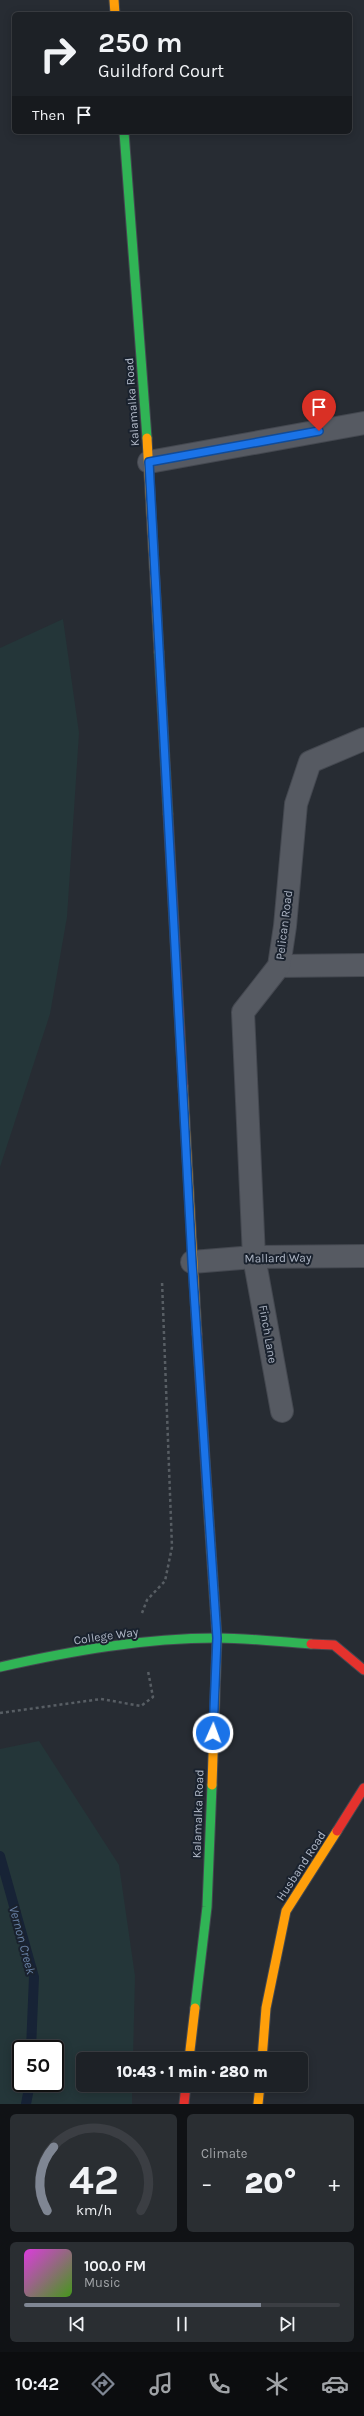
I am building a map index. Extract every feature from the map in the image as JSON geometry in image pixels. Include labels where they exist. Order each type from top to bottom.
[{"type":"main road","points":[[114,0],[115,12]]},
{"type":"main road","name":"Kalamalka Road","points":[[124,134],[149,462],[192,1262],[217,1638],[207,1907],[190,2052]]},
{"type":"main road","points":[[217,1638],[334,1645],[364,1670]]},
{"type":"main road","name":"College Way","points":[[0,1666],[44,1657],[131,1643],[217,1638]]},
{"type":"main road","name":"Husband Road","points":[[263,2052],[266,2008],[286,1912],[364,1788]]},
{"type":"main road","points":[[184,2104],[185,2092]]},
{"type":"main road","points":[[258,2104],[259,2092]]},
{"type":"street","points":[[149,462],[364,423]]},
{"type":"street","name":"Pelican Road","points":[[254,1257],[243,1012],[278,966],[285,926],[296,804],[310,762],[364,739]]},
{"type":"street","points":[[278,966],[364,965]]},
{"type":"street","name":"Mallard Way","points":[[192,1262],[254,1257],[364,1256]]},
{"type":"street","name":"Finch Lane","points":[[254,1257],[282,1411]]},
{"type":"path","points":[[0,1713],[101,1699],[141,1706],[153,1697]]},
{"type":"shaded area","points":[[63,619],[79,733],[67,917],[50,1014],[0,1167],[0,648]]},
{"type":"shaded area","points":[[39,1741],[119,1865],[135,1976],[133,2052],[76,2052],[76,2092],[132,2092],[132,2104],[0,2104],[0,1749]]},
{"type":"waterway","name":"Vernon Creek","points":[[0,1856],[34,1977],[31,2040]]},
{"type":"waterway","name":"Vernon Creek","points":[[26,2104],[28,2092]]},
{"type":"traffic: fast","points":[[124,134],[147,438]]},
{"type":"traffic: fast","points":[[159,652],[168,814]]},
{"type":"traffic: fast","points":[[0,1667],[108,1646],[162,1640],[229,1638],[311,1644]]},
{"type":"traffic: fast","points":[[195,2008],[207,1907],[212,1785]]},
{"type":"traffic: slow","points":[[114,0],[115,12]]},
{"type":"traffic: slow","points":[[147,438],[159,652]]},
{"type":"traffic: slow","points":[[183,1086],[197,1334]]},
{"type":"traffic: slow","points":[[207,1489],[217,1638],[212,1785]]},
{"type":"traffic: slow","points":[[263,2052],[266,2008],[286,1911],[337,1831]]},
{"type":"traffic: slow","points":[[190,2052],[195,2008]]},
{"type":"traffic: slow","points":[[258,2104],[259,2092]]},
{"type":"traffic: jam","points":[[168,814],[183,1086]]},
{"type":"traffic: jam","points":[[197,1334],[207,1489]]},
{"type":"traffic: jam","points":[[311,1644],[334,1645],[364,1670]]},
{"type":"traffic: jam","points":[[337,1831],[364,1788]]},
{"type":"traffic: jam","points":[[184,2104],[185,2092]]},
{"type":"route","points":[[213,1733],[217,1638],[192,1262],[180,1013],[149,462],[319,431]]}]
